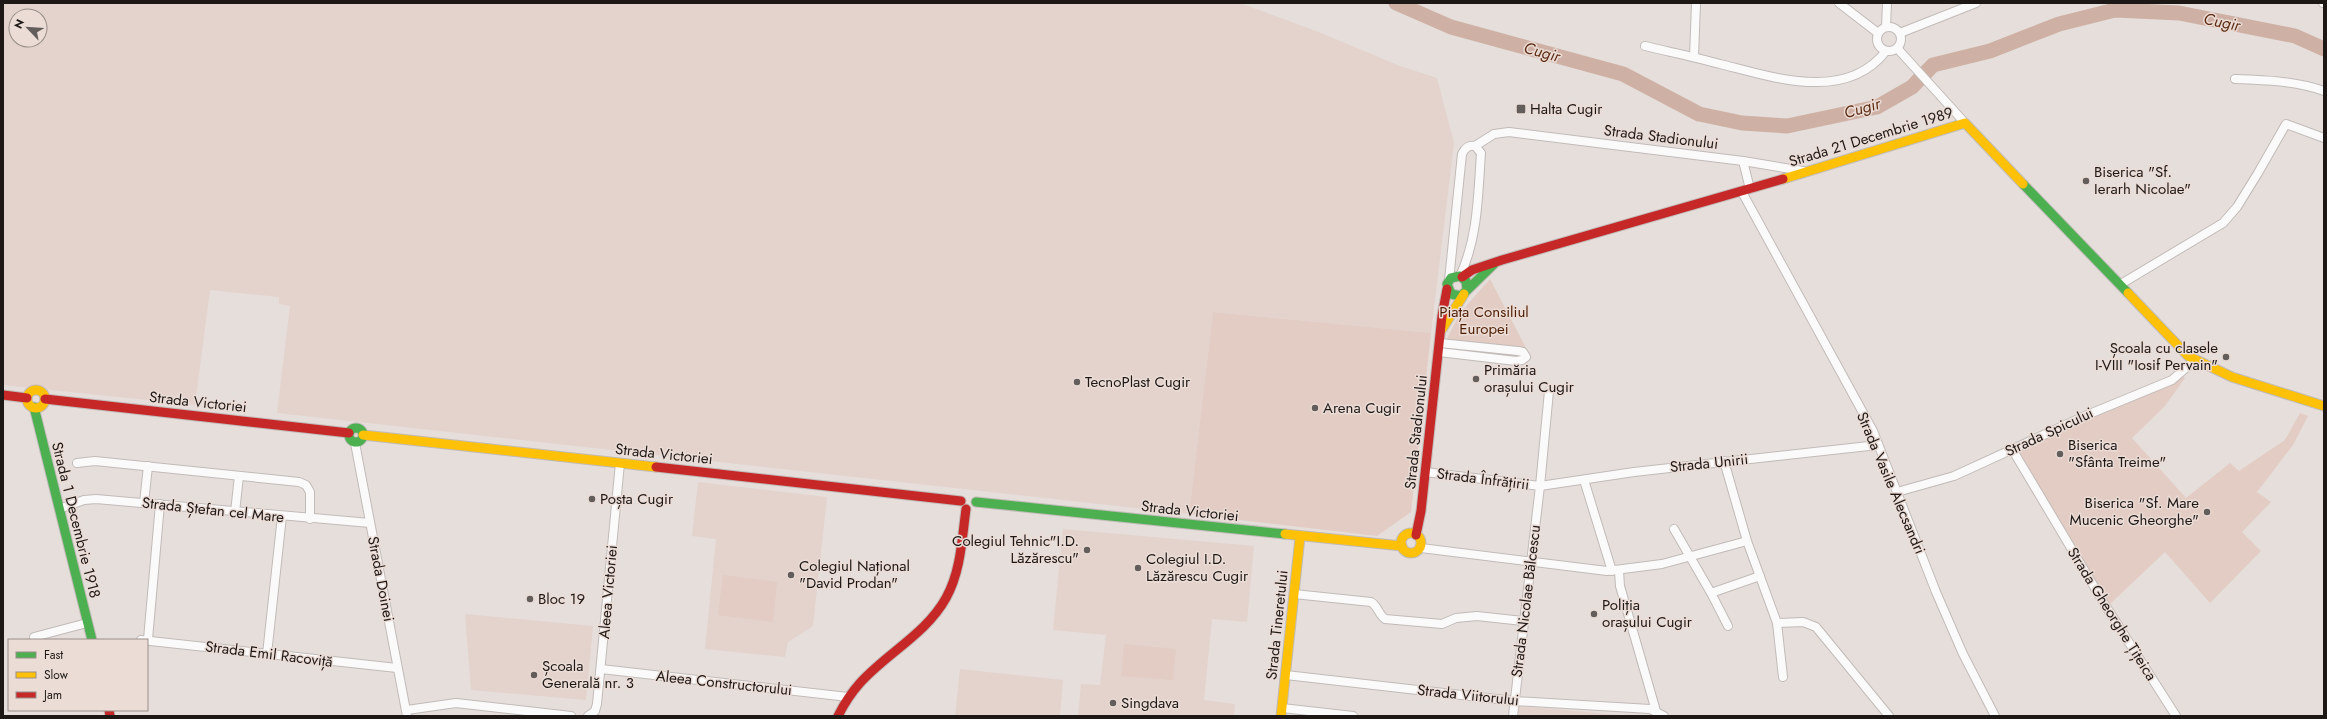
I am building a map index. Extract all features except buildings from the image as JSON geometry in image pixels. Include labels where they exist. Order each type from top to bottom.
[{"type":"main road","name":"Strada 21 Decembrie 1989","points":[[1461,277],[1472,270],[1497,262],[1902,144],[1965,123],[2121,284],[2180,349],[2195,360],[2232,377],[2324,406]]},
{"type":"main road","name":"Strada 21 Decembrie 1989","points":[[1465,291],[1497,262]]},
{"type":"main road","points":[[1461,277],[1467,283],[1465,291],[1454,296],[1448,284],[1461,277]]},
{"type":"main road","name":"Strada Stadionului","points":[[1416,534],[1448,284]]},
{"type":"main road","name":"Strada Stadionului","points":[[1441,331],[1465,291]]},
{"type":"main road","points":[[36,390],[43,394],[44,399],[40,406],[34,407],[30,405],[27,398],[29,393],[36,390]]},
{"type":"main road","points":[[3,395],[27,398]]},
{"type":"main road","name":"Strada Victoriei","points":[[44,399],[349,433]]},
{"type":"main road","name":"Strada 1 Decembrie 1918","points":[[34,407],[92,639]]},
{"type":"main road","points":[[357,428],[361,430],[363,435],[362,440],[355,443],[350,440],[349,433],[352,429],[357,428]]},
{"type":"main road","name":"Strada Victoriei","points":[[363,435],[620,463],[964,505],[964,497],[970,495],[976,502],[1402,546]]},
{"type":"main road","points":[[838,716],[848,697],[863,678],[926,624],[946,598],[955,573],[964,505]]},
{"type":"main road","points":[[1416,534],[1420,539],[1421,548],[1410,554],[1405,551],[1402,546],[1402,540],[1406,535],[1416,534]]},
{"type":"main road","name":"Strada Tineretului","points":[[1282,712],[1300,536]]},
{"type":"street","points":[[1694,57],[1696,3]]},
{"type":"street","points":[[1839,3],[1878,33]]},
{"type":"street","points":[[1886,27],[1887,3]]},
{"type":"street","points":[[1900,33],[1976,3]]},
{"type":"street","points":[[1645,46],[1795,82],[1819,82],[1845,78],[1861,71],[1872,65],[1886,51],[1897,48],[1901,41],[1900,33],[1894,28],[1886,27],[1878,33],[1877,44],[1886,51]]},
{"type":"street","points":[[1897,48],[1965,123]]},
{"type":"street","points":[[2235,79],[2268,80],[2309,86],[2324,91]]},
{"type":"street","points":[[2121,284],[2194,242],[2223,223],[2237,207],[2258,174],[2286,124],[2324,138]]},
{"type":"street","name":"Strada Stadionului","points":[[1448,284],[1462,154],[1464,149],[1470,146],[1475,146],[1494,134],[1509,132],[1743,161],[1804,172]]},
{"type":"street","points":[[1461,277],[1469,257],[1474,234],[1481,153],[1475,146]]},
{"type":"street","points":[[1743,161],[1746,190]]},
{"type":"street","name":"Strada Vasile Alecsandri","points":[[1746,190],[1878,445],[1951,626],[1995,716]]},
{"type":"street","points":[[1439,348],[1518,351],[1523,352],[1526,357],[1522,360],[1516,360],[1439,348]]},
{"type":"street","name":"Strada Spicului","points":[[1897,492],[1954,476],[2087,414],[2172,380],[2195,360]]},
{"type":"street","name":"Strada Nicolae Bălcescu","points":[[1513,716],[1540,486],[1548,391]]},
{"type":"street","name":"Strada Doinei","points":[[355,443],[397,668],[407,713]]},
{"type":"street","name":"Strada Unirii","points":[[1540,486],[1724,461],[1878,445]]},
{"type":"street","name":"Strada Gheorghe Țițeica","points":[[2012,449],[2105,605],[2176,716]]},
{"type":"street","points":[[77,463],[94,461],[148,466],[306,485],[310,492],[310,519]]},
{"type":"street","points":[[1724,461],[1747,541],[1777,623],[1783,677]]},
{"type":"street","name":"Aleea Victoriei","points":[[588,716],[595,711],[598,704],[620,463]]},
{"type":"street","points":[[144,503],[148,466]]},
{"type":"street","name":"Strada Înfrățirii","points":[[1425,472],[1540,486]]},
{"type":"street","points":[[236,512],[239,476]]},
{"type":"street","points":[[1584,480],[1622,592],[1653,710],[1664,716]]},
{"type":"street","name":"Strada Ștefan cel Mare","points":[[59,509],[84,500],[96,499],[310,519],[370,523]]},
{"type":"street","points":[[145,639],[160,504]]},
{"type":"street","points":[[266,654],[282,516]]},
{"type":"street","points":[[1674,529],[1728,626]]},
{"type":"street","points":[[1421,548],[1615,571],[1662,564],[1747,541]]},
{"type":"street","points":[[1711,593],[1760,576]]},
{"type":"street","points":[[1294,594],[1371,602],[1376,604],[1380,615],[1385,619],[1442,624],[1456,618],[1477,616],[1523,621]]},
{"type":"street","points":[[1777,623],[1803,622],[1816,627],[1889,716]]},
{"type":"street","points":[[34,637],[87,624]]},
{"type":"street","name":"Strada Emil Racoviță","points":[[148,640],[397,668]]},
{"type":"street","name":"Aleea Constructorului","points":[[601,669],[848,697]]},
{"type":"street","name":"Strada Viitorului","points":[[1286,675],[1514,701],[1653,710]]},
{"type":"street","points":[[407,713],[456,703],[571,716]]},
{"type":"street","points":[[1282,712],[1353,716]]},
{"type":"shaded area","points":[[3,3],[1240,3],[1321,33],[1400,66],[1437,78],[1454,143],[1431,333],[1213,312],[1189,514],[277,413],[290,306],[279,304],[279,297],[210,290],[195,405],[3,385]]},
{"type":"shaded area","points":[[698,482],[827,497],[813,626],[788,642],[785,657],[705,649],[716,539],[692,536]]},
{"type":"shaded area","points":[[1063,529],[1254,546],[1247,622],[1212,619],[1204,700],[1235,704],[1234,716],[1078,716],[1081,684],[1100,685],[1106,635],[1053,630]]},
{"type":"shaded area","points":[[465,614],[593,626],[586,700],[471,690]]},
{"type":"shaded area","points":[[960,669],[1063,680],[1060,716],[955,716]]},
{"type":"shaded area","points":[[1519,706],[1631,716],[1518,716]]},
{"type":"green space","name":"Piața Consiliul Europei","points":[[1490,279],[1526,348],[1446,341],[1460,313]]},
{"type":"green space","points":[[1213,312],[1431,333],[1411,512],[1377,536],[1189,514]]},
{"type":"green space","points":[[2182,376],[2185,378],[2165,406],[2132,438],[2186,498],[2230,463],[2239,471],[2285,440],[2300,413],[2308,416],[2293,445],[2257,492],[2271,502],[2242,532],[2261,551],[2210,603],[2165,552],[2110,604],[2018,451]]},
{"type":"green space","points":[[723,575],[777,582],[773,622],[718,615]]},
{"type":"green space","points":[[1124,644],[1176,649],[1173,680],[1121,676]]},
{"type":"waterway","name":"Cugir","points":[[1396,3],[1451,27],[1623,74],[1699,114],[1742,123],[1787,126],[1877,107],[1912,87],[1933,65],[1990,51],[2059,24],[2115,10],[2179,13],[2295,36],[2324,49]]},
{"type":"traffic: fast","points":[[2023,184],[2128,293]]},
{"type":"traffic: fast","points":[[1467,289],[1466,281],[1460,276],[1451,278],[1447,284],[1451,294],[1461,296],[1494,264]]},
{"type":"traffic: fast","points":[[34,407],[92,639]]},
{"type":"traffic: fast","points":[[353,428],[359,428],[363,432],[363,435],[363,438],[359,442],[353,442],[349,438],[349,432],[353,428]]},
{"type":"traffic: fast","points":[[976,502],[1285,534]]},
{"type":"traffic: slow","points":[[1783,179],[1965,123],[2023,184]]},
{"type":"traffic: slow","points":[[2128,293],[2188,356],[2232,377],[2324,406]]},
{"type":"traffic: slow","points":[[1442,329],[1464,294]]},
{"type":"traffic: slow","points":[[36,390],[42,393],[45,399],[42,405],[36,408],[30,405],[27,399],[30,393],[36,390]]},
{"type":"traffic: slow","points":[[363,435],[656,467]]},
{"type":"traffic: slow","points":[[1411,533],[1418,536],[1421,543],[1418,550],[1411,553],[1404,550],[1401,543],[1404,536],[1411,533]]},
{"type":"traffic: slow","points":[[1285,534],[1402,546]]},
{"type":"traffic: slow","points":[[1281,716],[1300,537]]},
{"type":"traffic: jam","points":[[1462,277],[1472,270],[1502,260],[1783,179]]},
{"type":"traffic: jam","points":[[1416,535],[1421,511],[1442,316],[1447,289]]},
{"type":"traffic: jam","points":[[3,395],[27,398]]},
{"type":"traffic: jam","points":[[45,399],[349,433]]},
{"type":"traffic: jam","points":[[656,467],[961,501]]},
{"type":"traffic: jam","points":[[838,716],[860,683],[882,662],[917,633],[938,611],[946,598],[955,577],[962,543],[966,509]]},
{"type":"traffic: jam","points":[[109,711],[110,716]]},
{"type":"place","name":"Halta Cugir","points":[[1521,109]]},
{"type":"place","name":"Biserica \"Sf. Ierarh Nicolae\"","points":[[2086,181]]},
{"type":"place","name":"Școala cu clasele I-VIII \"Iosif Pervain\"","points":[[2226,357]]},
{"type":"place","name":"Primăria orașului Cugir","points":[[1476,379]]},
{"type":"place","name":"TecnoPlast Cugir","points":[[1077,382]]},
{"type":"place","name":"Arena Cugir","points":[[1315,408]]},
{"type":"place","name":"Biserica \"Sfânta Treime\"","points":[[2060,454]]},
{"type":"place","name":"Poșta Cugir","points":[[592,499]]},
{"type":"place","name":"Biserica \"Sf. Mare Mucenic Gheorghe\"","points":[[2207,512]]},
{"type":"place","name":"Colegiul Tehnic\"I.D. Lăzărescu\"","points":[[1087,550]]},
{"type":"place","name":"Colegiul I.D. Lăzărescu Cugir","points":[[1138,568]]},
{"type":"place","name":"Colegiul Național \"David Prodan\"","points":[[791,575]]},
{"type":"place","name":"Bloc 19","points":[[530,599]]},
{"type":"place","name":"Poliția orașului Cugir","points":[[1594,614]]},
{"type":"place","name":"Școala Generală nr. 3","points":[[534,675]]},
{"type":"place","name":"Singdava","points":[[1113,703]]}]
